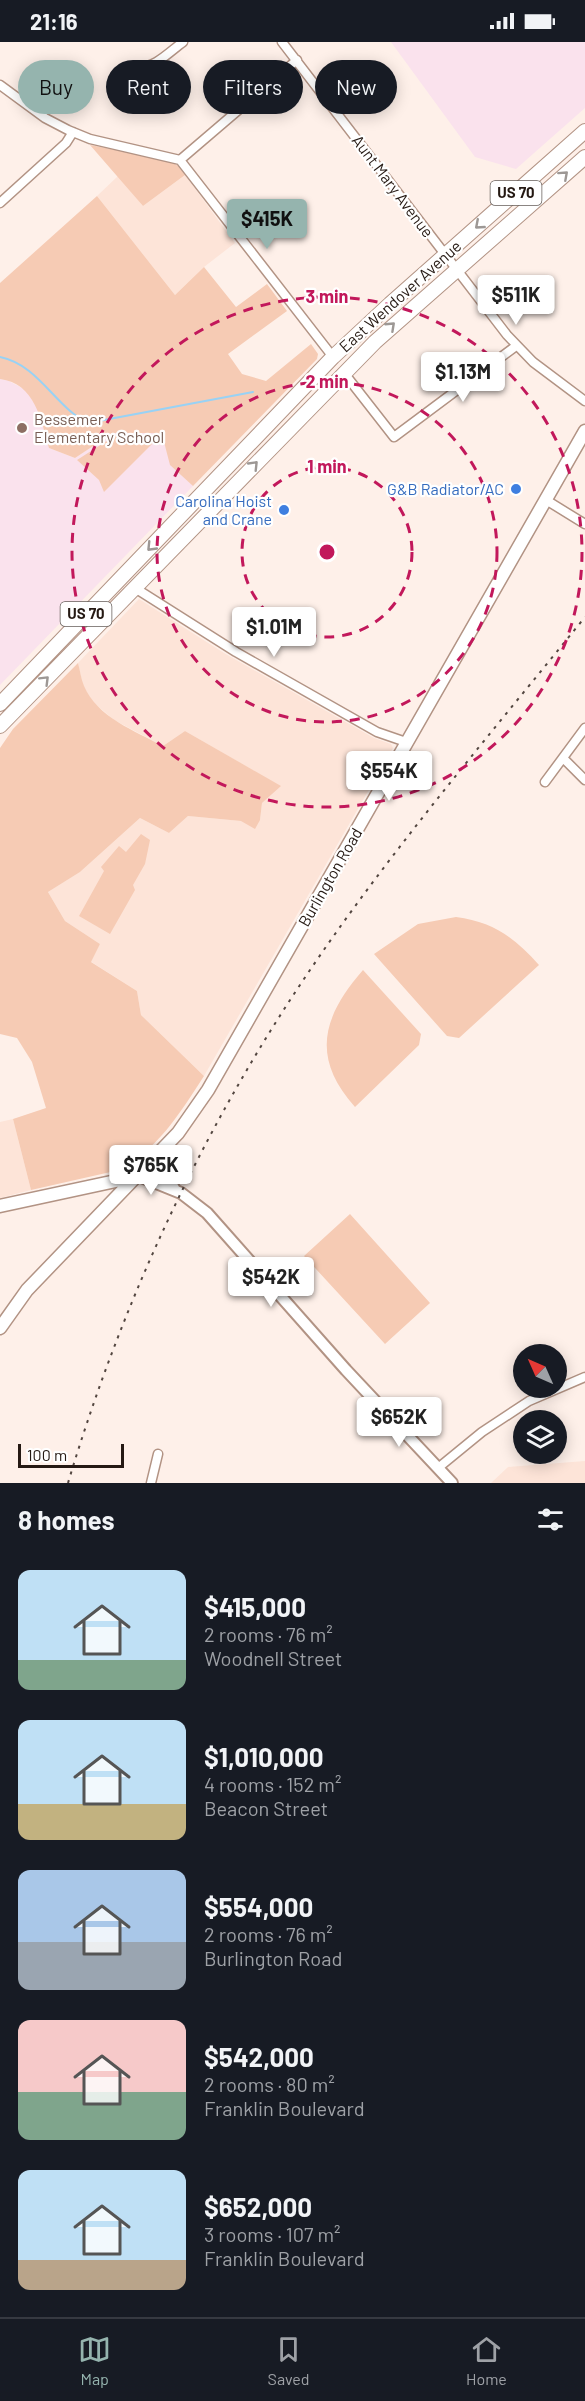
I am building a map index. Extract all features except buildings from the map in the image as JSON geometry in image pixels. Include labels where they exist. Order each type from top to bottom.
[{"type":"highway","name":"East Wendover Avenue","points":[[0,704],[333,357],[585,131]]},
{"type":"highway","name":"East Wendover Avenue","points":[[1,727],[394,323],[585,157]]},
{"type":"highway","points":[[0,696],[36,667]]},
{"type":"main road","name":"Burlington Road","points":[[0,1328],[27,1290],[178,1133],[208,1090],[585,431]]},
{"type":"main road","points":[[0,1206],[139,1176]]},
{"type":"street","points":[[161,60],[183,42]]},
{"type":"street","name":"Aunt Mary Avenue","points":[[282,42],[297,60]]},
{"type":"street","name":"Aunt Mary Avenue","points":[[303,68],[516,346],[533,363],[585,401]]},
{"type":"street","points":[[0,85],[45,118],[73,132],[90,139],[180,160],[333,357]]},
{"type":"street","points":[[180,160],[234,114]]},
{"type":"street","points":[[0,203],[66,143],[73,132]]},
{"type":"street","points":[[344,373],[394,437],[516,346]]},
{"type":"street","points":[[546,500],[585,524]]},
{"type":"street","points":[[135,588],[246,658],[377,732],[406,742]]},
{"type":"street","points":[[545,782],[585,728]]},
{"type":"street","points":[[563,758],[585,780]]},
{"type":"street","points":[[158,1155],[175,1190]]},
{"type":"street","points":[[139,1176],[175,1190],[207,1213],[346,1370],[452,1483]]},
{"type":"street","points":[[438,1468],[482,1432],[529,1401],[585,1377]]},
{"type":"street","points":[[151,1483],[158,1454]]},
{"type":"shaded area","points":[[391,42],[585,42],[585,108],[516,169],[475,157]]},
{"type":"shaded area","points":[[90,145],[169,160],[185,175],[143,206]]},
{"type":"shaded area","points":[[185,175],[235,243],[204,267],[175,295],[97,196],[118,176],[143,206]]},
{"type":"shaded area","points":[[97,196],[175,295],[204,267],[236,307],[267,284],[287,311],[228,354],[242,374],[266,381],[311,344],[318,354],[317,359],[193,486],[170,465],[164,442],[153,433],[113,433],[75,458],[49,448],[35,404],[29,395],[12,382],[0,379],[0,283]]},
{"type":"shaded area","points":[[0,379],[7,380],[26,390],[38,409],[49,448],[75,458],[113,433],[153,433],[164,442],[171,465],[193,486],[0,685]]},
{"type":"shaded area","points":[[116,435],[148,435],[154,442],[104,492],[99,480],[77,460]]},
{"type":"shaded area","points":[[139,599],[224,653],[374,738],[391,744],[393,748],[204,1076],[141,1015],[137,991],[90,961],[100,944],[65,921],[48,892],[80,872],[140,818],[169,833],[188,816],[241,821],[260,820],[262,803],[280,786],[185,731],[163,746],[114,720],[93,702],[83,686],[78,663]]},
{"type":"shaded area","points":[[78,663],[83,683],[90,697],[107,715],[129,729],[163,746],[185,731],[281,786],[262,803],[260,820],[255,829],[241,821],[188,816],[169,833],[140,818],[80,872],[48,892],[65,921],[100,944],[91,962],[137,991],[141,1015],[204,1076],[166,1131],[143,1154],[130,1163],[115,1171],[31,1190],[13,1119],[46,1108],[32,1062],[17,1038],[0,1034],[0,748],[13,729]]},
{"type":"shaded area","points":[[141,834],[150,840],[145,864],[133,885],[135,890],[110,934],[79,916],[104,871],[101,867],[119,846],[126,852]]},
{"type":"shaded area","points":[[456,917],[469,919],[502,932],[521,946],[539,965],[459,1038],[447,1036],[374,954],[418,924]]},
{"type":"shaded area","points":[[363,970],[421,1034],[419,1045],[355,1107],[341,1089],[332,1072],[327,1055],[327,1038],[338,1004]]},
{"type":"shaded area","points":[[13,1119],[31,1190],[0,1198],[0,1122]]},
{"type":"shaded area","points":[[350,1214],[430,1303],[385,1344],[304,1256]]},
{"type":"shaded area","points":[[585,1461],[585,1483],[491,1483],[508,1467]]},
{"type":"waterway","points":[[0,357],[26,368],[76,416],[88,423],[253,392]]},
{"type":"railway","points":[[68,1483],[111,1356],[162,1232],[223,1112],[256,1054],[325,948],[396,851],[585,617]]},
{"type":"place","name":"Bessemer Elementary School","points":[[22,428]]},
{"type":"place","name":"G&B Radiator/AC","points":[[516,489]]},
{"type":"place","name":"Carolina Hoist and Crane","points":[[284,510]]}]
